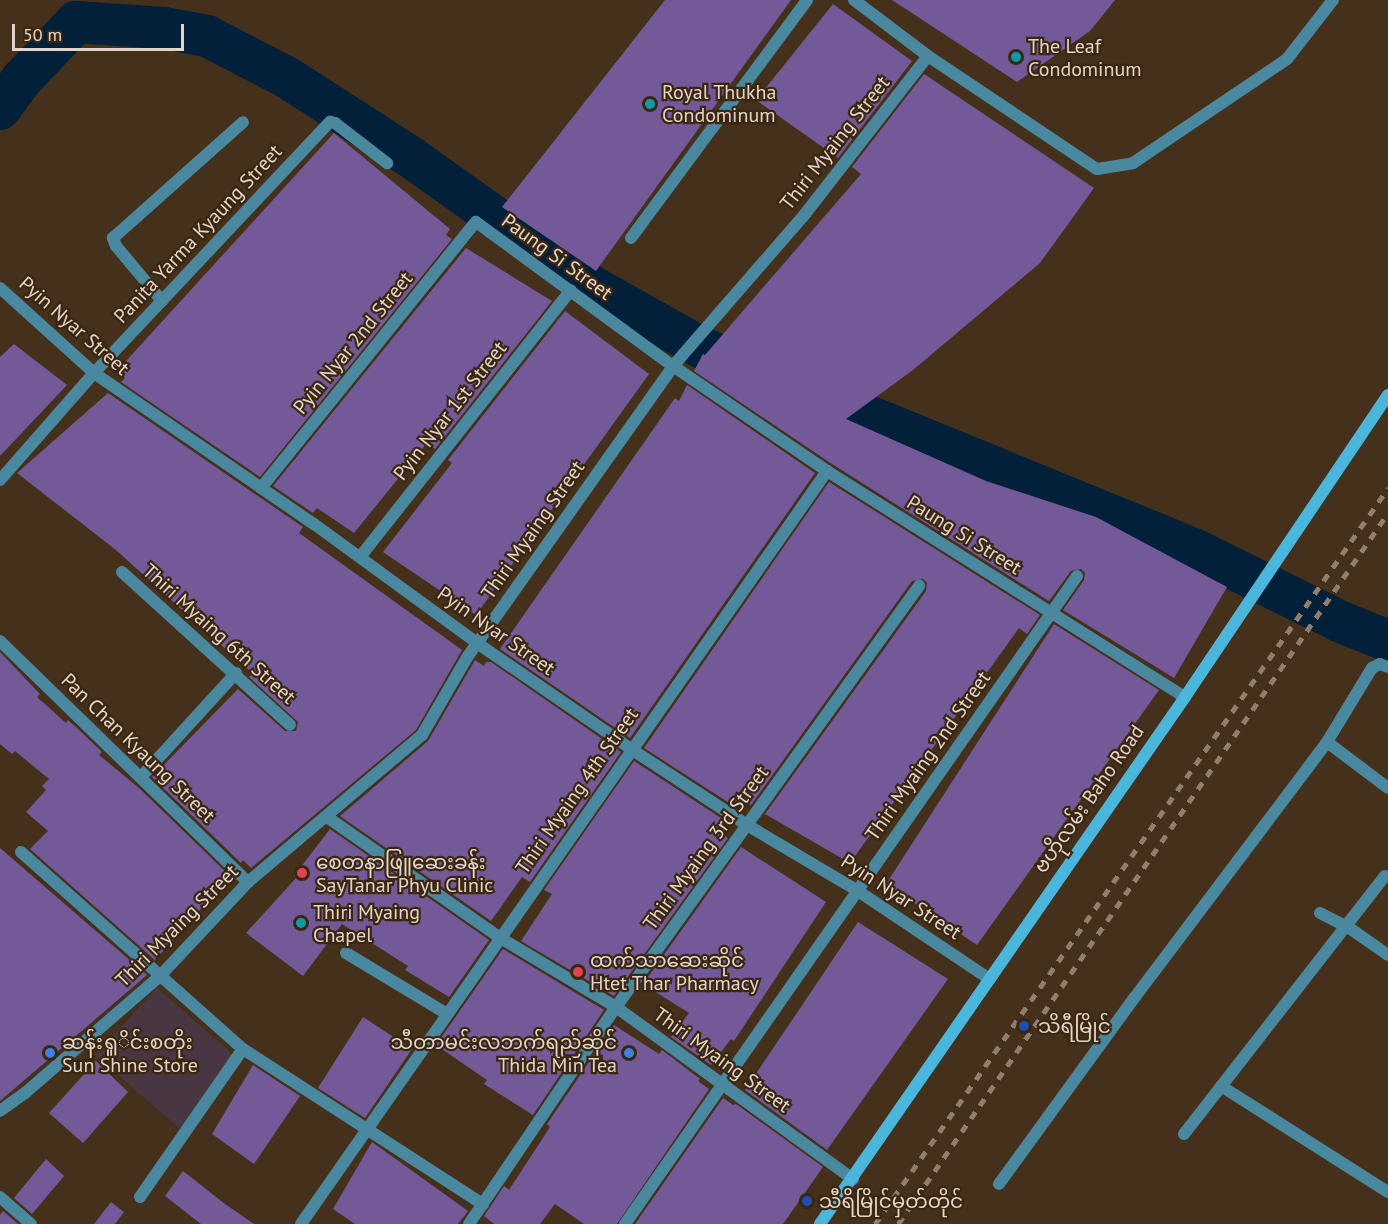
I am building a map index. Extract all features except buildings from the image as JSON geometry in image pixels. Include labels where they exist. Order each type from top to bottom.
[{"type":"main road","name":"ဗဟိုလမ်း Baho Road","points":[[820,1224],[853,1179],[988,978],[1185,697],[1388,395]]},
{"type":"street","points":[[631,238],[807,0]]},
{"type":"street","points":[[854,0],[928,56],[1097,169],[1133,163],[1287,59],[1333,0]]},
{"type":"street","name":"Thiri Myaing Street","points":[[0,1111],[25,1093],[159,976],[248,882],[422,735],[477,644],[673,366],[804,214],[928,56]]},
{"type":"street","points":[[162,301],[116,246],[113,238],[243,122]]},
{"type":"street","name":"Panita Yarma Kyaung Street","points":[[0,480],[94,373],[330,122],[335,123],[387,163]]},
{"type":"street","name":"Paung Si Street","points":[[476,222],[673,366],[827,471],[1185,697]]},
{"type":"street","name":"Pyin Nyar 2nd Street","points":[[261,488],[476,222]]},
{"type":"street","name":"Pyin Nyar Street","points":[[0,288],[94,373],[360,557],[477,644],[747,825],[858,891],[988,978]]},
{"type":"street","name":"Pyin Nyar 1st Street","points":[[360,557],[571,290]]},
{"type":"street","name":"Thiri Myaing 4th Street","points":[[301,1224],[631,748],[827,471]]},
{"type":"street","name":"Thiri Myaing 6th Street","points":[[122,572],[236,673],[290,725]]},
{"type":"street","name":"Thiri Myaing 2nd Street","points":[[625,1224],[1077,576]]},
{"type":"street","name":"Thiri Myaing 3rd Street","points":[[469,1224],[616,1007],[919,586]]},
{"type":"street","name":"Pan Chan Kyaung Street","points":[[0,641],[248,882]]},
{"type":"street","points":[[999,1184],[1327,742],[1372,668],[1380,664],[1388,668]]},
{"type":"street","points":[[141,777],[236,673]]},
{"type":"street","points":[[1327,742],[1388,788]]},
{"type":"street","name":"Thiri Myaing Street","points":[[327,817],[499,937],[616,1007],[853,1179]]},
{"type":"street","points":[[21,852],[243,1049],[483,1204]]},
{"type":"street","points":[[1184,1134],[1348,927],[1385,876]]},
{"type":"street","points":[[1320,914],[1348,927],[1388,955]]},
{"type":"street","points":[[346,953],[447,1014]]},
{"type":"street","points":[[140,1197],[243,1049]]},
{"type":"street","points":[[1221,1086],[1388,1192]]},
{"type":"street","points":[[0,1197],[31,1224]]},
{"type":"shaded area","points":[[157,988],[242,1062],[186,1134],[95,1055]]},
{"type":"waterway","points":[[0,109],[22,79],[76,22],[164,28],[207,36],[288,78],[412,158],[595,288],[702,348],[1196,550],[1341,622],[1388,641]]},
{"type":"railway","points":[[875,1224],[1388,488]]},
{"type":"railway","points":[[898,1224],[1388,513]]},
{"type":"place","name":"The Leaf Condominum","points":[[1016,57]]},
{"type":"place","name":"Royal Thukha Condominum","points":[[650,104]]},
{"type":"place","name":"စေတနာဖြူဆေးခန်း SayTanar Phyu Clinic","points":[[302,873]]},
{"type":"place","name":"Thiri Myaing Chapel","points":[[301,923]]},
{"type":"place","name":"ထက်သာဆေးဆိုင် Htet Thar Pharmacy","points":[[578,972]]},
{"type":"place","name":"သိရီမြိုင်","points":[[1024,1026]]},
{"type":"place","name":"ဆန်းရှုိင်းစတိုး Sun Shine Store","points":[[50,1053]]},
{"type":"place","name":"သီတာမင်းလဘက်ရည်ဆိုင် Thida Min Tea","points":[[629,1053]]},
{"type":"place","name":"သီရိမြိုင်မှတ်တိုင်","points":[[807,1201]]}]
